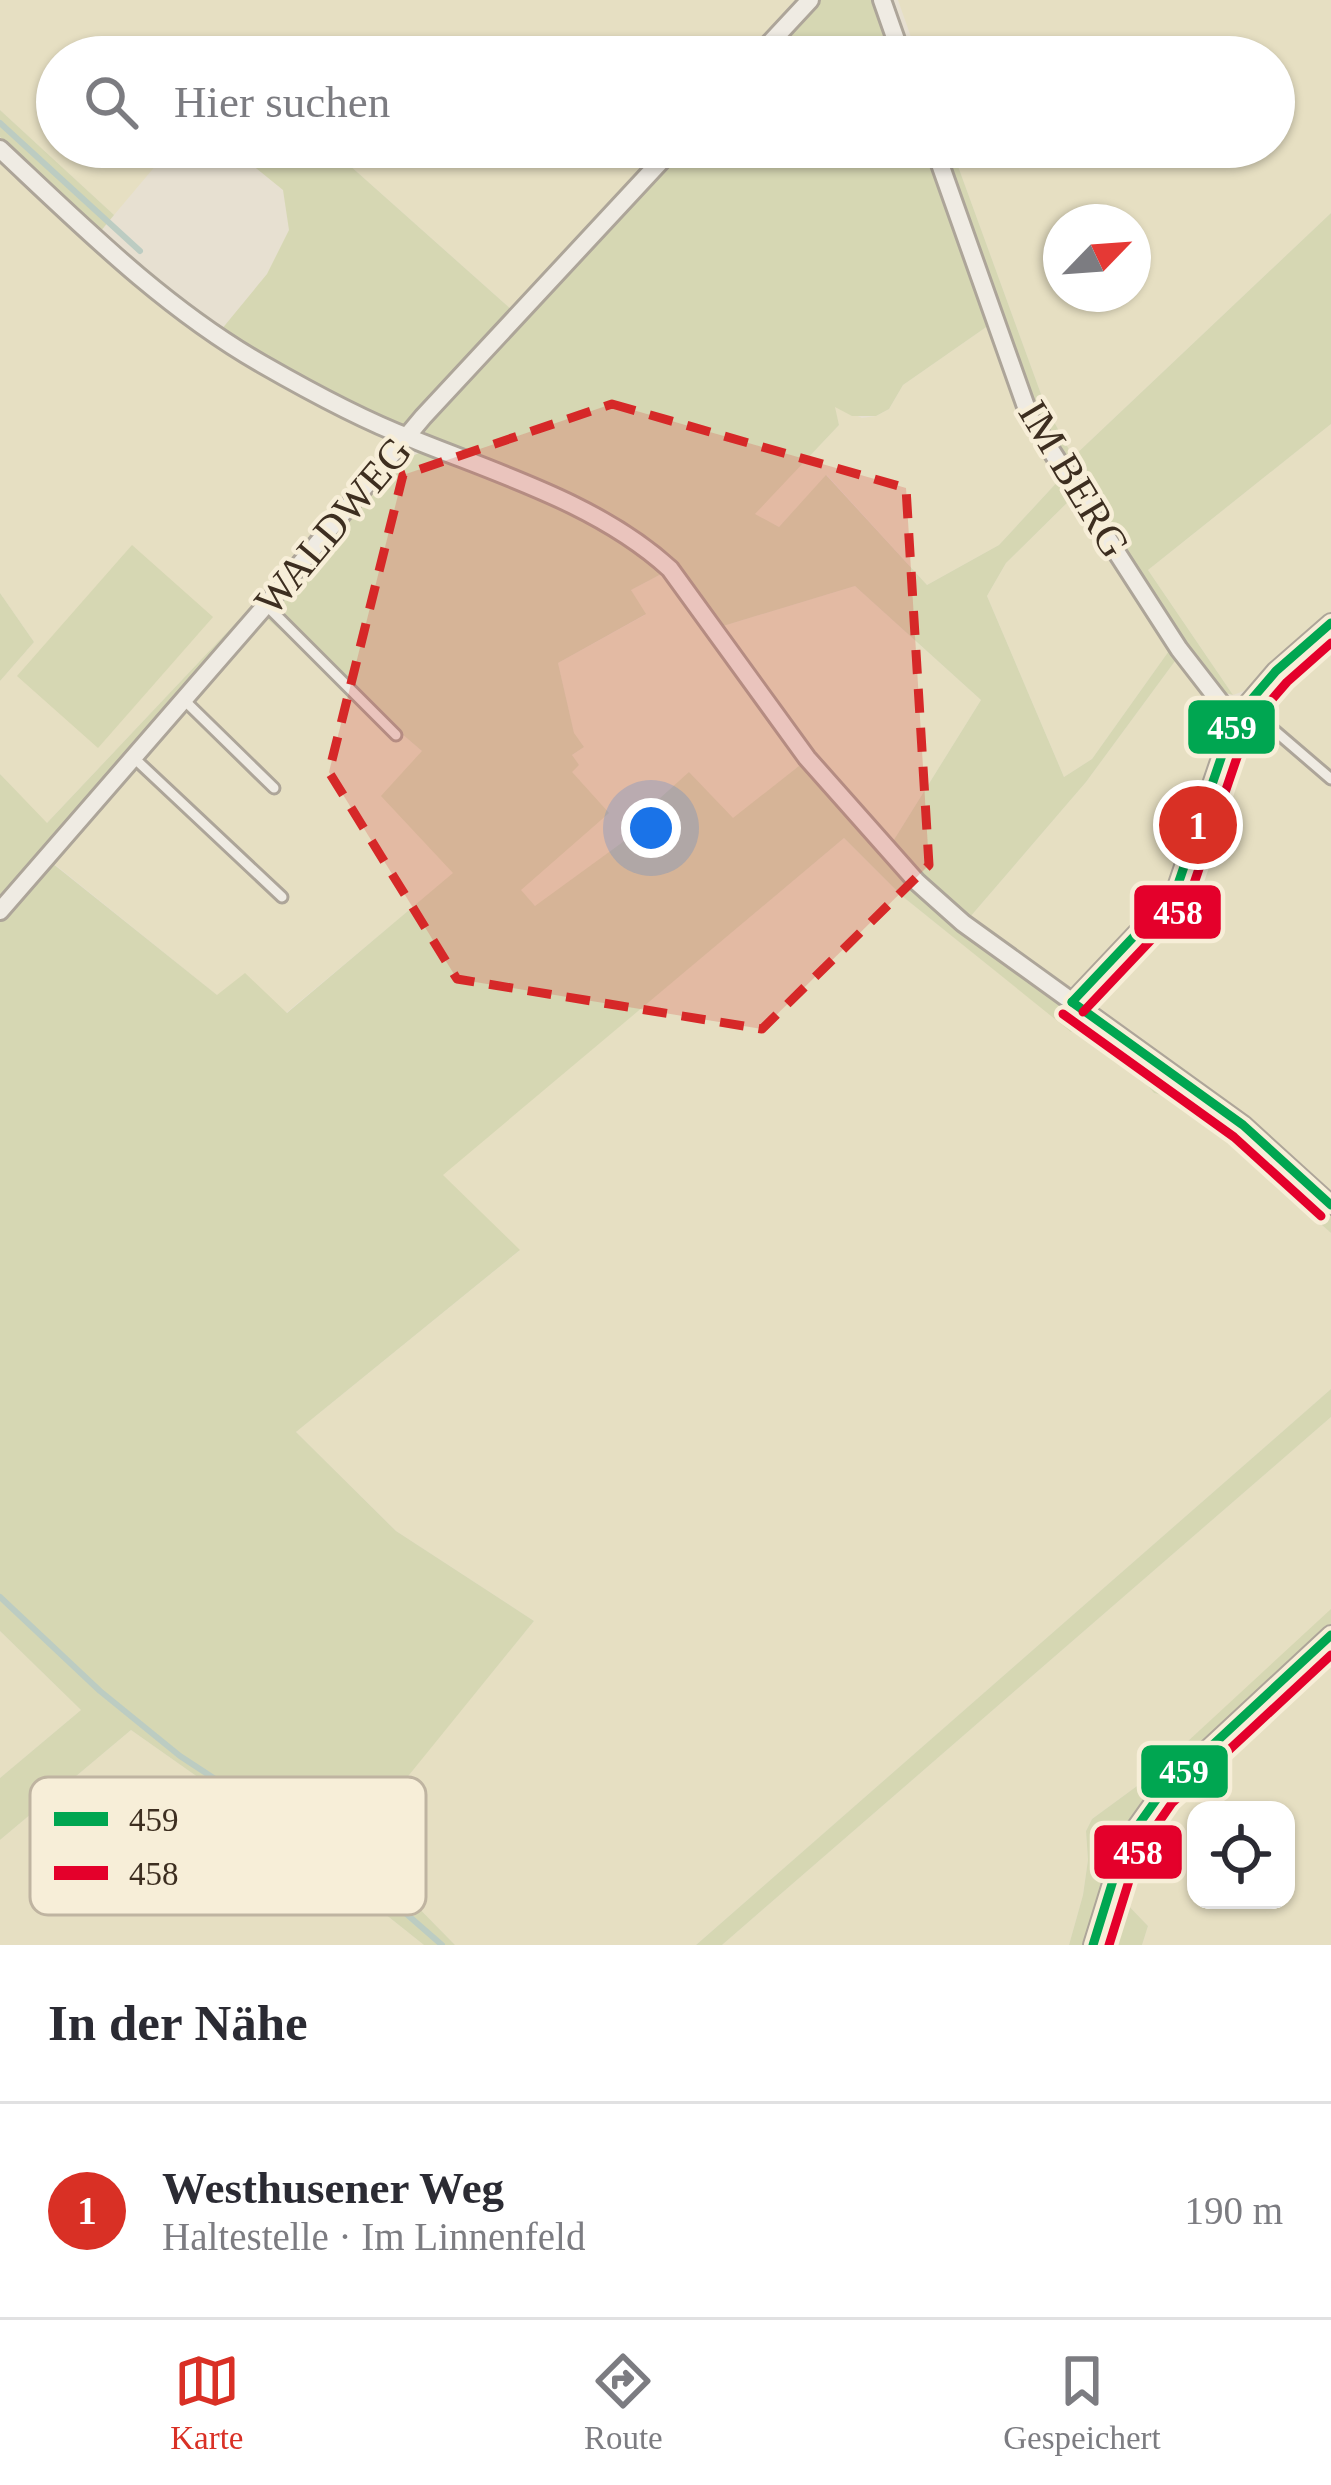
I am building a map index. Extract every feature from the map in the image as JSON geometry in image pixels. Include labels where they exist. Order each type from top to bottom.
[{"type":"street","points":[[777,36],[810,0]]},
{"type":"street","points":[[882,0],[895,36]]},
{"type":"street","points":[[0,149],[172,303],[260,363],[409,438],[603,520],[643,545],[694,600],[807,758],[917,882],[963,922],[1243,1125],[1331,1205]]},
{"type":"street","name":"WALDWEG","points":[[0,911],[423,417],[654,168]]},
{"type":"street","name":"IM BERG","points":[[941,168],[1030,418],[1179,649],[1240,713]]},
{"type":"street","points":[[1072,1002],[1174,893],[1240,713],[1276,670],[1331,623]]},
{"type":"street","points":[[1093,1945],[1124,1845],[1162,1793],[1331,1635]]},
{"type":"lane","points":[[266,605],[396,735]]},
{"type":"lane","points":[[183,699],[274,788]]},
{"type":"lane","points":[[1240,713],[1331,779]]},
{"type":"lane","points":[[133,757],[282,897]]},
{"type":"highlighted area","points":[[612,404],[906,488],[929,865],[762,1029],[457,979],[329,772],[403,475]]},
{"type":"shaded area","points":[[0,0],[802,0],[769,36],[36,36],[36,143],[0,110]]},
{"type":"shaded area","points":[[898,0],[1331,0],[1331,213],[1073,457],[1045,405],[959,168],[1295,168],[1295,36],[911,36]]},
{"type":"shaded area","points":[[0,158],[128,276],[397,440],[249,609],[46,824],[0,774],[0,681],[34,642],[0,593]]},
{"type":"shaded area","points":[[63,168],[154,168],[114,215]]},
{"type":"shaded area","points":[[353,168],[646,168],[513,311]]},
{"type":"shaded area","points":[[992,323],[1060,479],[999,545],[927,585],[827,475],[779,527],[754,514],[839,425],[834,405],[862,418],[876,416],[889,409],[903,385]]},
{"type":"shaded area","points":[[1331,424],[1331,614],[1249,689],[1233,695],[1148,570]]},
{"type":"shaded area","points":[[1073,497],[1171,648],[1092,759],[1064,777],[987,596],[1006,563]]},
{"type":"shaded area","points":[[665,572],[804,762],[733,819],[689,772],[639,831],[536,907],[482,848],[579,765],[571,756],[584,747],[574,734],[558,663],[645,615],[631,590]]},
{"type":"shaded area","points":[[855,586],[981,700],[892,843],[813,754],[723,626]]},
{"type":"shaded area","points":[[265,617],[422,751],[454,873],[286,1013],[218,996],[53,863]]},
{"type":"shaded area","points":[[1331,633],[1331,1195],[1248,1120],[1145,1043],[1125,1060],[1154,1093],[1170,1097],[1331,1233],[1331,1389],[696,1945],[455,1945],[426,1915],[426,1777],[407,1777],[534,1621],[396,1531],[296,1432],[519,1251],[442,1175],[844,838],[902,896],[1072,1032],[1095,1012],[1091,990],[1179,897],[1235,735],[1282,675]]},
{"type":"shaded area","points":[[1178,657],[1226,724],[1170,889],[1083,981],[1065,989],[970,917],[1086,782]]},
{"type":"shaded area","points":[[1331,1417],[1331,1610],[1148,1778],[1092,1819],[1086,1831],[1083,1895],[1069,1945],[722,1945]]},
{"type":"shaded area","points":[[0,1631],[81,1710],[0,1778]]},
{"type":"shaded area","points":[[1331,1648],[1331,1945],[1142,1945],[1148,1926],[1123,1900],[1152,1841],[1174,1810],[1330,1664],[1323,1655]]},
{"type":"shaded area","points":[[131,1730],[198,1777],[75,1777]]},
{"type":"shaded area","points":[[30,1815],[30,1915],[386,1915],[424,1945],[0,1945],[0,1840]]},
{"type":"green space","points":[[815,0],[878,0],[891,36],[782,36]]},
{"type":"green space","points":[[0,110],[36,143],[36,168],[63,168],[114,215],[100,232],[0,137]]},
{"type":"green space","points":[[256,168],[353,168],[513,311],[406,426],[272,361],[221,330],[267,274],[289,230],[283,190]]},
{"type":"green space","points":[[660,168],[937,168],[992,323],[903,385],[889,409],[876,416],[852,416],[835,407],[839,425],[755,514],[779,527],[826,475],[927,585],[999,545],[1060,479],[1073,497],[1006,563],[987,596],[1064,777],[1092,759],[1171,648],[1178,657],[1086,782],[970,917],[923,878],[892,843],[981,700],[855,586],[723,626],[670,560],[627,525],[424,431]]},
{"type":"green space","points":[[947,168],[959,168],[1045,405],[1073,457],[1331,213],[1331,424],[1148,570],[1233,695],[1213,683],[1036,418]]},
{"type":"green space","points":[[423,451],[601,526],[665,572],[631,590],[646,614],[558,663],[574,733],[584,747],[572,755],[579,765],[572,772],[609,813],[521,890],[535,906],[638,831],[637,819],[689,772],[733,818],[804,762],[914,891],[1084,1022],[1071,1032],[902,896],[844,838],[443,1175],[520,1250],[296,1432],[396,1531],[534,1621],[407,1777],[198,1777],[131,1730],[75,1777],[30,1777],[30,1815],[0,1840],[0,1778],[81,1710],[0,1631],[0,922],[52,863],[217,995],[245,973],[287,1013],[453,873],[381,796],[422,751],[265,617],[396,464]]},
{"type":"green space","points":[[132,545],[213,617],[98,748],[17,676]]},
{"type":"green space","points":[[0,593],[34,642],[0,681]]},
{"type":"green space","points":[[249,609],[0,904],[0,774],[47,823]]},
{"type":"green space","points":[[1129,1055],[1237,1132],[1331,1214],[1331,1233],[1170,1097],[1154,1093],[1125,1059]]},
{"type":"green space","points":[[1331,1389],[1331,1417],[722,1945],[696,1945]]},
{"type":"green space","points":[[1331,1609],[1331,1624],[1145,1797],[1119,1834],[1082,1945],[1069,1945],[1083,1895],[1086,1831],[1092,1819],[1148,1778]]},
{"type":"green space","points":[[1323,1655],[1331,1664],[1175,1810],[1152,1841],[1123,1900],[1148,1926],[1142,1945],[1100,1945],[1130,1859],[1161,1809],[1203,1762]]},
{"type":"green space","points":[[386,1915],[426,1915],[455,1945],[424,1945]]},
{"type":"waterway","points":[[0,123],[36,156]]},
{"type":"waterway","points":[[49,168],[140,251]]},
{"type":"waterway","points":[[0,1597],[100,1691],[212,1777]]},
{"type":"waterway","points":[[408,1915],[442,1945]]},
{"type":"transit line","name":"459","points":[[1072,1002],[1175,893],[1234,720],[1276,671],[1331,623]]},
{"type":"transit line","name":"458","points":[[1083,1012],[1188,901],[1247,728],[1287,682],[1331,643]]},
{"type":"transit line","name":"459","points":[[1072,1002],[1243,1125],[1331,1205]]},
{"type":"transit line","name":"458","points":[[1063,1014],[1234,1137],[1321,1216]]},
{"type":"transit line","name":"459","points":[[1093,1945],[1124,1845],[1161,1793],[1331,1635]]},
{"type":"transit line","name":"458","points":[[1109,1945],[1138,1852],[1172,1803],[1331,1655]]},
{"type":"place","name":"Westhusener Weg","points":[[1198,825]]}]
